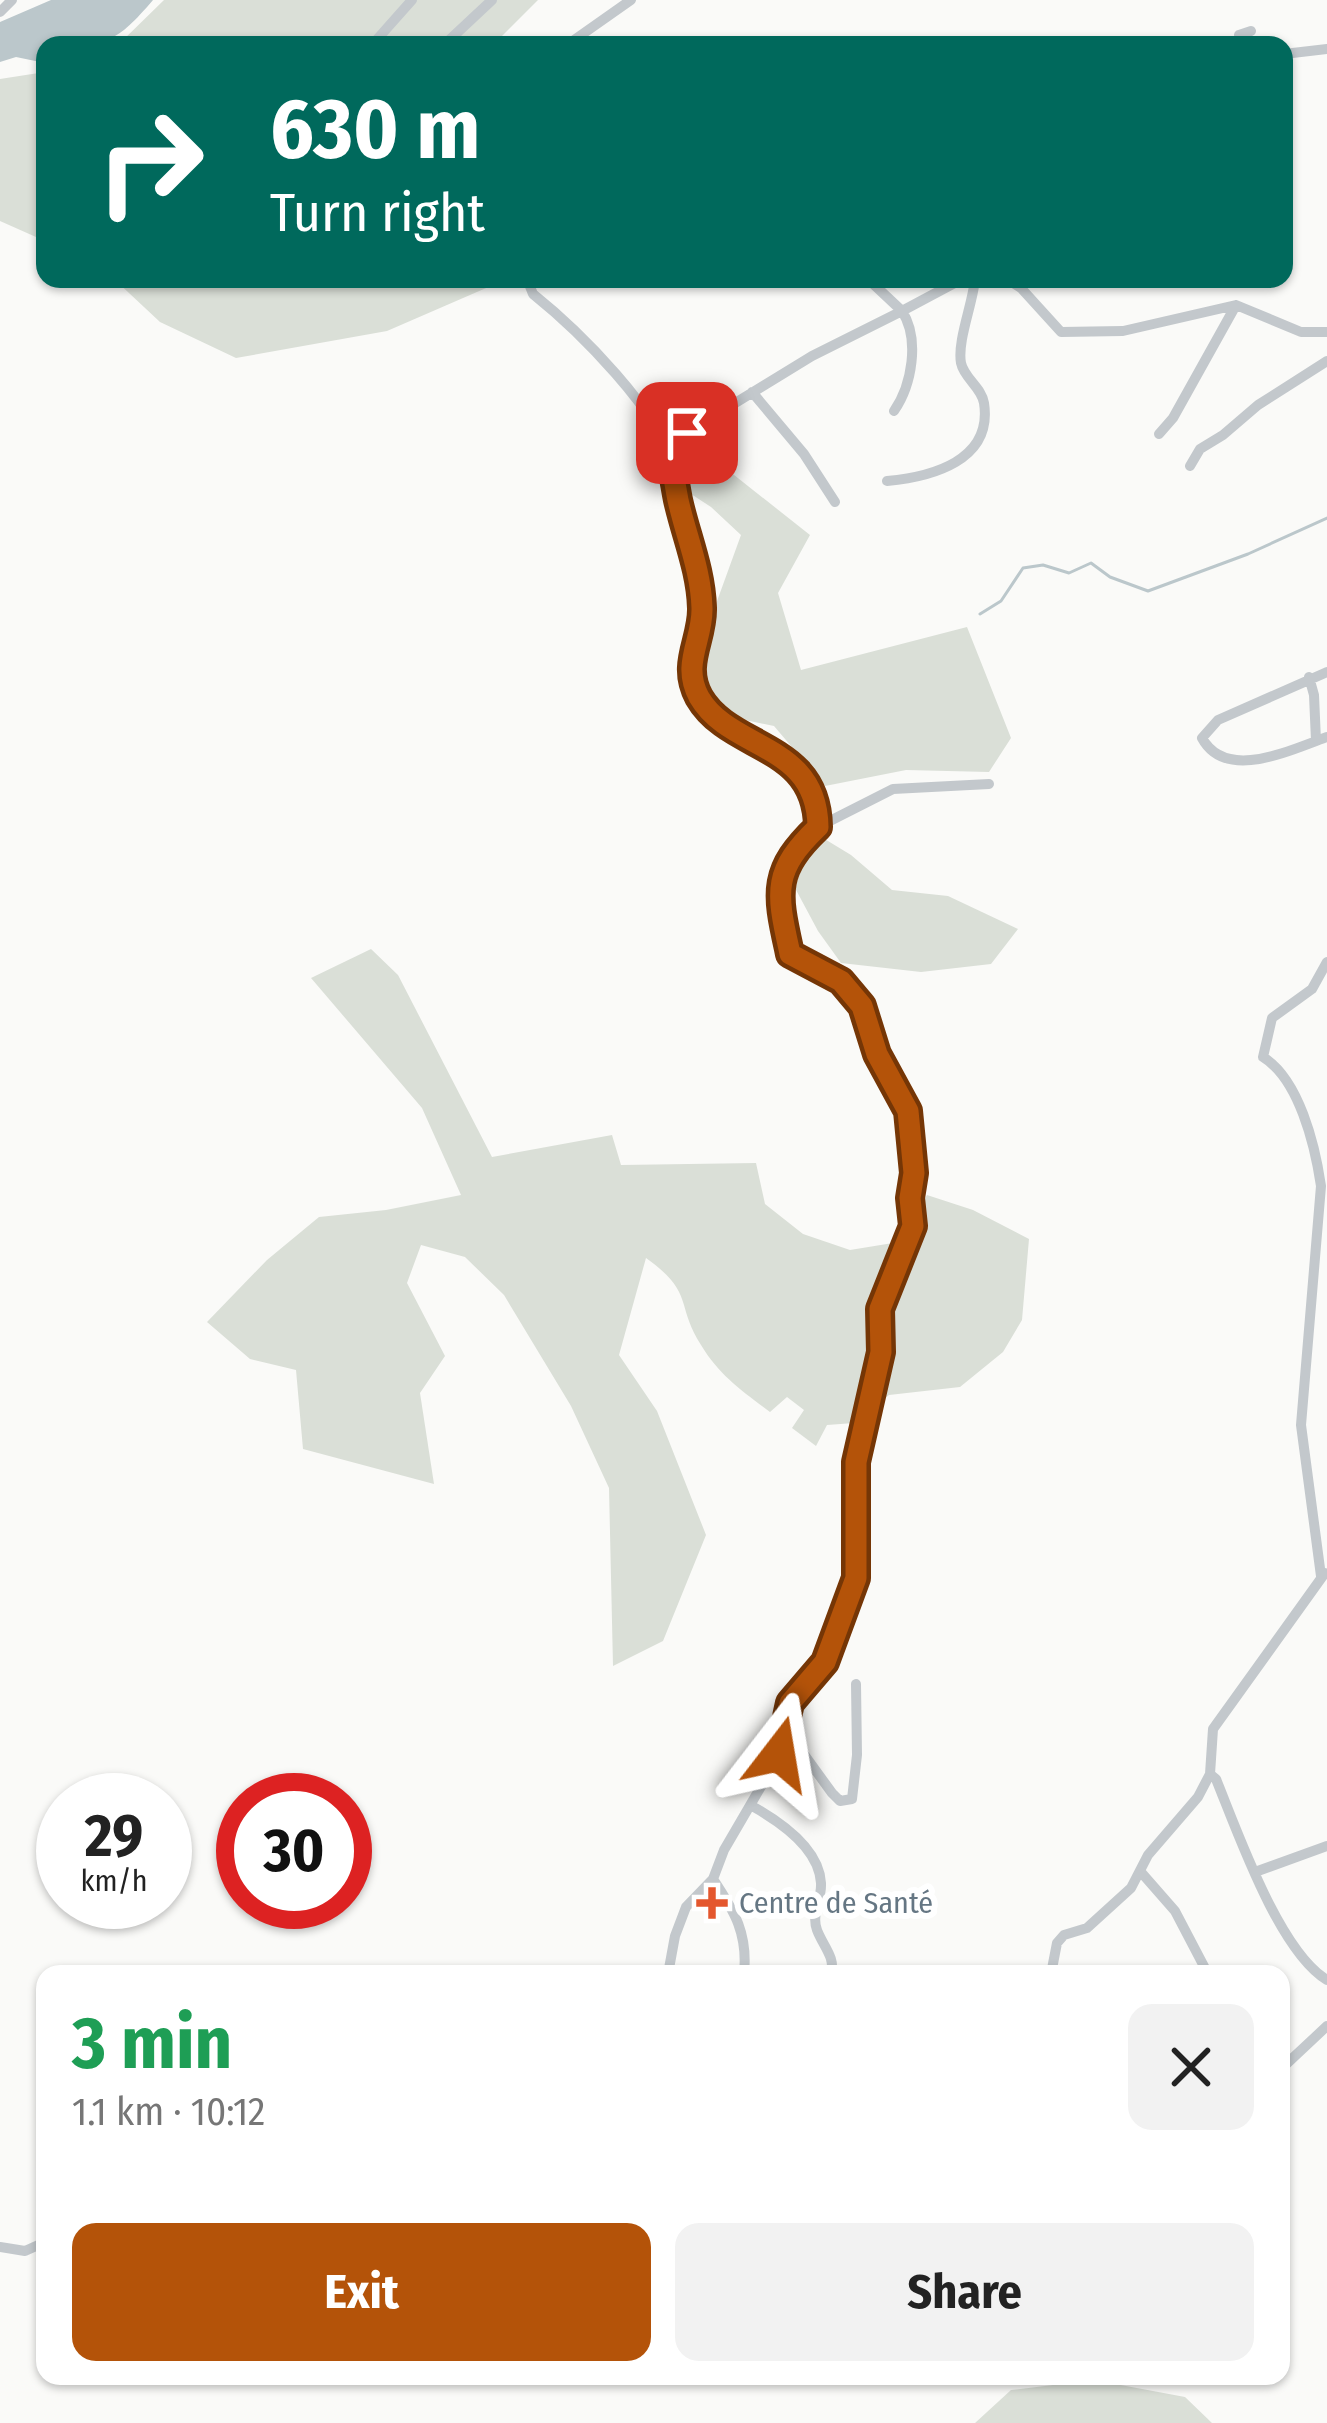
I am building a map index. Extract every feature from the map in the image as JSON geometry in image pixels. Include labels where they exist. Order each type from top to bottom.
[{"type":"street","points":[[0,12],[12,0]]},
{"type":"street","points":[[380,36],[412,0]]},
{"type":"street","points":[[454,36],[492,0]]},
{"type":"street","points":[[580,36],[631,0]]},
{"type":"street","points":[[1240,36],[1251,31]]},
{"type":"street","points":[[1293,52],[1327,49]]},
{"type":"street","points":[[531,288],[615,371],[652,421],[675,468],[678,501],[699,578],[703,611],[690,667],[694,684],[704,704],[729,725],[799,772],[818,803],[818,827]]},
{"type":"street","points":[[878,288],[902,311],[912,332],[905,389],[894,411]]},
{"type":"street","points":[[665,446],[812,356],[945,288]]},
{"type":"street","points":[[887,481],[920,478],[949,468],[975,447],[982,432],[984,403],[960,355],[973,288]]},
{"type":"street","points":[[1017,288],[1064,332],[1123,331],[1236,305],[1301,332],[1327,332]]},
{"type":"street","points":[[1159,434],[1173,418],[1236,305]]},
{"type":"street","points":[[1190,466],[1200,449],[1327,361]]},
{"type":"street","points":[[752,392],[804,454],[835,502]]},
{"type":"street","points":[[1309,677],[1322,739],[1278,755],[1228,761],[1209,750],[1202,738],[1218,720],[1309,677],[1327,672]]},
{"type":"street","points":[[670,1965],[686,1907],[713,1879],[724,1850],[779,1754],[790,1703],[825,1662],[856,1578],[854,1480],[859,1438],[881,1352],[880,1309],[913,1226],[908,1111],[877,1054],[853,991],[790,954],[780,900],[786,862],[818,827],[892,789],[989,784]]},
{"type":"street","points":[[1053,1965],[1057,1942],[1109,1911],[1198,1796],[1210,1774],[1214,1729],[1324,1574],[1301,1425],[1321,1186],[1315,1149],[1283,1069],[1263,1057],[1272,1018],[1312,989],[1327,962]]},
{"type":"street","points":[[787,1731],[832,1793],[840,1801],[852,1799],[856,1792],[856,1684]]},
{"type":"street","points":[[1210,1774],[1302,1958],[1327,1980]]},
{"type":"street","points":[[752,1806],[794,1836],[818,1872],[821,1884],[814,1917],[834,1965]]},
{"type":"street","points":[[1255,1872],[1327,1846]]},
{"type":"street","points":[[1140,1871],[1175,1911],[1203,1965]]},
{"type":"street","points":[[713,1879],[747,1945],[745,1965]]},
{"type":"street","points":[[1290,2061],[1327,2026]]},
{"type":"street","points":[[0,2247],[25,2251],[36,2246]]},
{"type":"shaded area","points":[[51,0],[153,0],[115,36],[36,36],[36,61],[16,57],[0,62],[0,22]]},
{"type":"shaded area","points":[[164,0],[538,0],[502,36],[127,36]]},
{"type":"shaded area","points":[[36,73],[36,237],[0,221],[0,79]]},
{"type":"shaded area","points":[[124,288],[486,288],[387,331],[236,358],[160,322]]},
{"type":"shaded area","points":[[714,434],[724,467],[810,535],[778,593],[801,670],[967,627],[1011,738],[989,772],[906,770],[825,786],[774,726],[726,716],[698,686],[708,626],[741,535],[688,492],[692,456]]},
{"type":"shaded area","points":[[823,838],[892,890],[948,896],[1018,929],[991,964],[921,972],[841,963],[795,888],[805,857]]},
{"type":"shaded area","points":[[371,949],[398,975],[492,1157],[612,1135],[621,1165],[756,1163],[765,1204],[803,1234],[850,1250],[899,1242],[927,1195],[973,1210],[1029,1239],[1022,1320],[1003,1352],[960,1387],[889,1395],[854,1423],[827,1425],[816,1446],[792,1428],[804,1410],[787,1397],[770,1412],[715,1365],[693,1331],[678,1290],[646,1258],[619,1355],[657,1411],[706,1535],[663,1641],[613,1666],[609,1488],[571,1406],[504,1295],[465,1257],[421,1245],[407,1283],[445,1356],[420,1393],[434,1484],[303,1449],[296,1370],[250,1359],[207,1322],[267,1260],[319,1217],[461,1195],[422,1108],[311,978]]},
{"type":"shaded area","points":[[1121,2385],[1185,2397],[1212,2423],[975,2423],[1011,2390]]},
{"type":"waterway","points":[[980,614],[1001,601],[1023,568],[1043,565],[1069,573],[1091,563],[1110,577],[1148,591],[1327,518]]},
{"type":"place","name":"Centre de Santé","points":[[712,1903]]},
{"type":"route","points":[[687,433],[665,446],[675,468],[678,501],[699,578],[703,611],[690,667],[694,684],[704,704],[729,725],[799,772],[818,803],[818,827],[786,862],[782,878],[780,900],[790,954],[841,981],[862,1006],[877,1054],[908,1111],[914,1173],[913,1226],[880,1309],[881,1352],[859,1438],[854,1480],[856,1578],[825,1662],[790,1703],[779,1754]]}]
